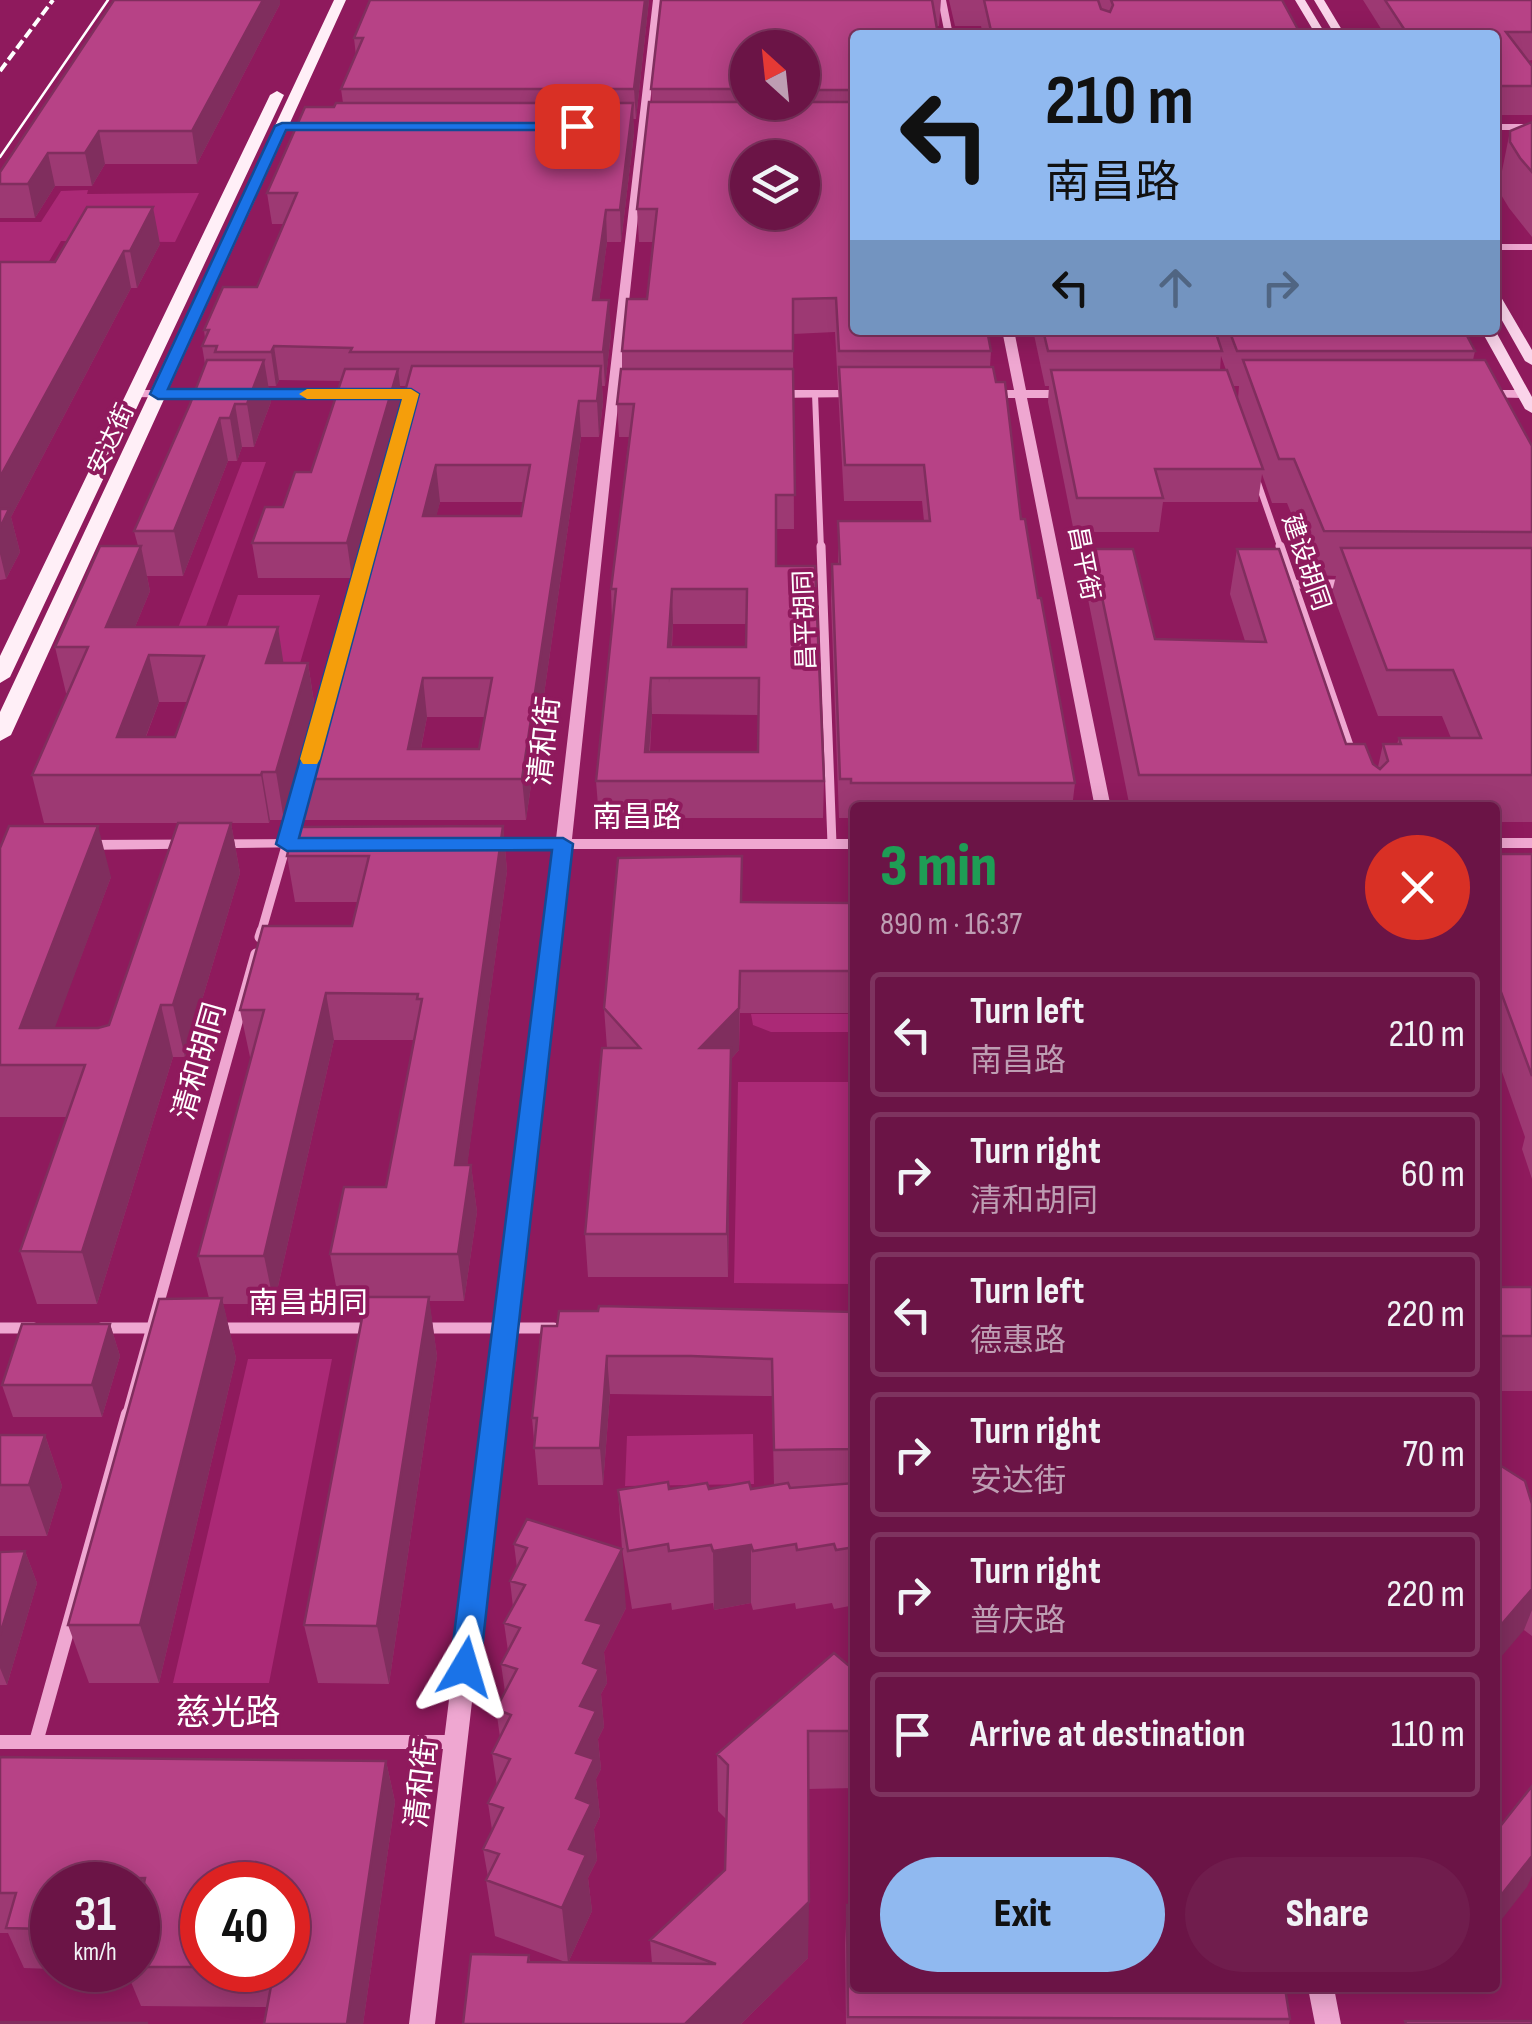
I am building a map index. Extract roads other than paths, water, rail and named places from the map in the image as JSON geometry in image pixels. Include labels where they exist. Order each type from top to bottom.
[{"type":"main road","name":"安达街","points":[[0,677],[322,0]]},
{"type":"main road","name":"安达街","points":[[0,735],[158,394],[290,126],[340,0]]},
{"type":"main road","points":[[1300,0],[1318,30]]},
{"type":"main road","points":[[1319,0],[1337,30]]},
{"type":"main road","points":[[1500,306],[1532,361]]},
{"type":"main road","points":[[1491,335],[1532,409]]},
{"type":"street","name":"清和街","points":[[422,2024],[563,844],[657,0]]},
{"type":"street","points":[[942,0],[948,30]]},
{"type":"street","points":[[262,126],[290,126]]},
{"type":"street","points":[[625,126],[661,126]]},
{"type":"street","points":[[1500,127],[1532,127]]},
{"type":"street","points":[[1500,247],[1532,247]]},
{"type":"street","name":"昌平街","points":[[1009,335],[1102,802]]},
{"type":"street","points":[[135,394],[448,394]]},
{"type":"street","points":[[406,412],[411,394]]},
{"type":"street","points":[[595,394],[631,394]]},
{"type":"street","points":[[759,394],[868,394]]},
{"type":"street","name":"昌平胡同","points":[[816,394],[832,844]]},
{"type":"street","points":[[970,394],[1089,394]]},
{"type":"street","points":[[1470,394],[1524,394]]},
{"type":"street","name":"建设胡同","points":[[1251,463],[1355,764]]},
{"type":"street","points":[[330,688],[372,536]]},
{"type":"street","points":[[1293,584],[1350,584]]},
{"type":"street","name":"清和胡同","points":[[36,1742],[306,776]]},
{"type":"street","points":[[58,844],[323,844]]},
{"type":"street","name":"南昌路","points":[[467,844],[850,844]]},
{"type":"street","points":[[1500,844],[1532,844]]},
{"type":"street","points":[[0,1328],[43,1328]]},
{"type":"street","points":[[78,1328],[168,1328]]},
{"type":"street","name":"南昌胡同","points":[[203,1328],[389,1328]]},
{"type":"street","name":"南昌胡同","points":[[408,1328],[563,1328]]},
{"type":"street","name":"慈光路","points":[[0,1742],[456,1742]]},
{"type":"street","points":[[1322,1992],[1328,2024]]},
{"type":"tram line","points":[[0,157],[108,0]]},
{"type":"railway","points":[[0,71],[53,0]]}]
